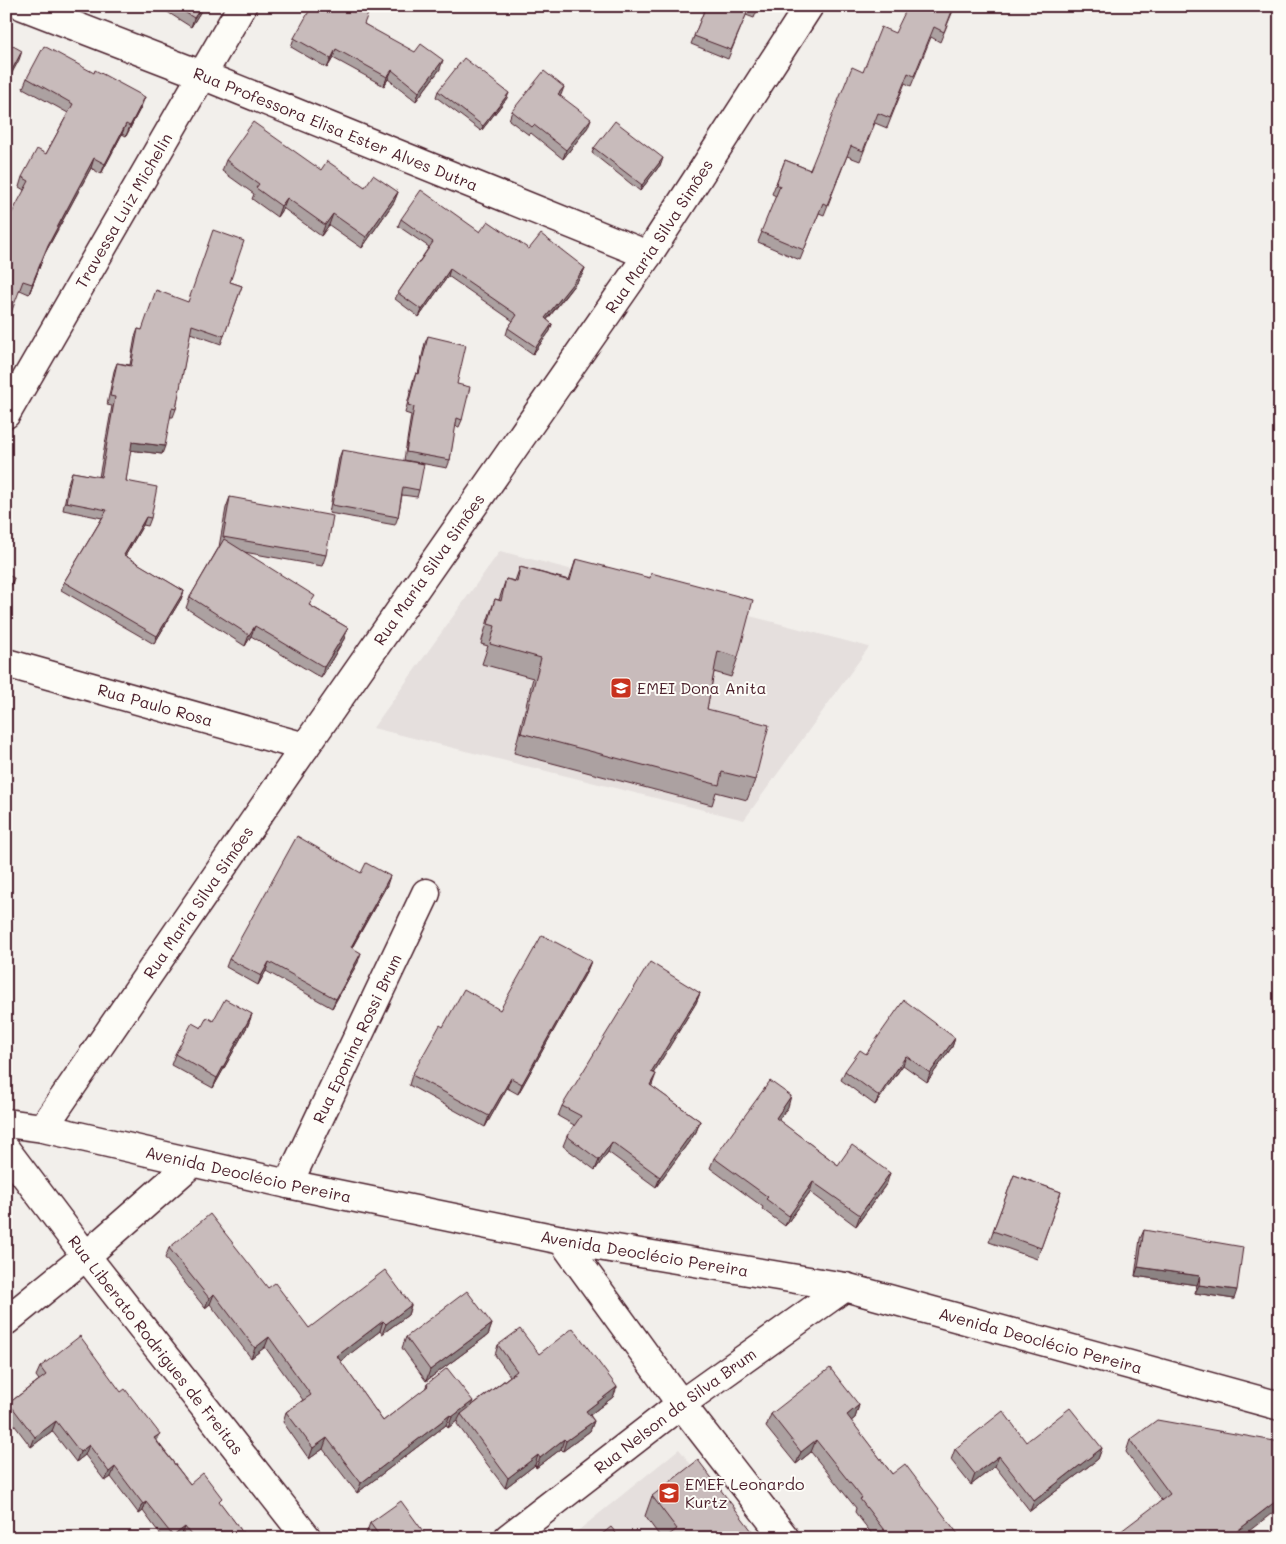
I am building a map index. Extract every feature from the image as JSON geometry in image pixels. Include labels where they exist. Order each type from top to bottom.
[{"type":"street","name":"Rua Professora Elisa Ester Alves Dutra","points":[[23,6],[202,75],[648,255]]},
{"type":"street","name":"Travessa Luiz Michelin","points":[[6,414],[242,6]]},
{"type":"street","name":"Rua Maria Silva Simões","points":[[42,1128],[648,255],[809,6]]},
{"type":"street","name":"Rua Paulo Rosa","points":[[6,663],[305,747]]},
{"type":"street","name":"Rua Eponina Rossi Brum","points":[[288,1184],[426,893]]},
{"type":"street","name":"Avenida Deoclécio Pereira","points":[[6,1122],[42,1128],[288,1184],[562,1240],[845,1287],[1280,1406]]},
{"type":"street","name":"Rua Liberato Rodrigues de Freitas","points":[[6,1150],[86,1256],[307,1538]]},
{"type":"street","points":[[6,1321],[86,1256],[192,1163]]},
{"type":"street","points":[[562,1240],[681,1404],[784,1538]]},
{"type":"street","name":"Rua Nelson da Silva Brum","points":[[508,1538],[681,1404],[845,1287]]},
{"type":"shaded area","name":"EMEI Dona Anita","points":[[500,551],[869,647],[744,820],[373,728]]},
{"type":"shaded area","name":"EMEF Leonardo Kurtz","points":[[679,1449],[747,1538],[569,1538]]},
{"type":"building","points":[[175,6],[202,6],[194,18]]},
{"type":"building","points":[[312,6],[371,6],[364,24],[415,52],[421,44],[443,60],[419,92],[392,70],[387,77],[336,49],[331,59],[294,38]]},
{"type":"building","points":[[706,6],[750,6],[731,50],[694,36]]},
{"type":"building","points":[[750,6],[758,6],[757,10]]},
{"type":"building","points":[[908,6],[954,6],[944,32],[934,27],[914,76],[908,73],[890,118],[878,113],[863,151],[851,146],[827,205],[823,203],[804,250],[761,232],[780,186],[776,184],[785,160],[810,170],[852,67],[863,72],[881,27],[895,33]]},
{"type":"building","points":[[6,42],[22,51],[6,81]]},
{"type":"building","points":[[44,46],[94,73],[95,70],[145,97],[130,126],[126,124],[105,164],[94,158],[48,245],[32,284],[23,281],[6,326],[6,224],[29,181],[22,177],[37,149],[46,154],[73,104],[27,78]]},
{"type":"building","points":[[464,58],[509,93],[483,126],[438,91]]},
{"type":"building","points":[[544,71],[564,87],[558,94],[591,119],[566,150],[534,125],[532,127],[512,111]]},
{"type":"building","points":[[615,121],[663,158],[642,185],[594,148]]},
{"type":"building","points":[[253,122],[321,170],[327,161],[365,187],[373,175],[398,192],[366,237],[333,214],[325,225],[287,198],[281,206],[256,188],[259,184],[226,160]]},
{"type":"building","points":[[421,190],[480,232],[488,221],[529,249],[541,234],[585,268],[545,318],[552,324],[536,347],[508,328],[517,315],[450,269],[422,310],[398,293],[433,242],[401,219]]},
{"type":"building","points":[[213,230],[244,241],[230,282],[242,286],[224,336],[192,325],[176,409],[172,408],[165,446],[132,442],[126,481],[157,487],[151,518],[146,517],[124,555],[184,591],[157,636],[64,582],[107,510],[66,502],[72,472],[101,477],[115,397],[110,396],[117,363],[131,366],[138,329],[142,330],[156,290],[188,302]]},
{"type":"building","points":[[428,336],[466,345],[457,384],[470,387],[462,420],[457,418],[450,460],[406,452],[414,407],[408,405],[416,373],[419,374]]},
{"type":"building","points":[[342,450],[424,464],[419,490],[403,487],[398,517],[332,505]]},
{"type":"building","points":[[230,497],[333,516],[326,555],[223,537]]},
{"type":"building","points":[[224,539],[315,596],[309,605],[348,628],[324,667],[255,626],[249,635],[190,597]]},
{"type":"building","points":[[576,559],[650,578],[651,573],[753,600],[738,657],[718,651],[707,709],[769,725],[755,780],[722,772],[719,785],[521,733],[541,658],[490,644],[495,626],[488,624],[495,599],[501,601],[506,579],[517,582],[520,567],[570,581]]},
{"type":"building","points":[[6,574],[14,578],[6,591]]},
{"type":"building","points":[[297,836],[361,873],[366,863],[390,876],[351,947],[361,953],[336,999],[269,962],[261,976],[229,959]]},
{"type":"building","points":[[542,935],[591,961],[522,1084],[511,1078],[489,1116],[412,1075],[440,1025],[443,1027],[464,989],[500,1010]]},
{"type":"building","points":[[650,962],[700,993],[651,1072],[656,1074],[650,1085],[700,1121],[660,1177],[612,1142],[599,1160],[567,1136],[581,1116],[562,1106]]},
{"type":"building","points":[[225,999],[252,1014],[217,1078],[175,1054],[192,1023],[201,1028],[207,1017],[213,1021]]},
{"type":"building","points":[[904,1000],[955,1038],[930,1073],[906,1056],[879,1096],[845,1071],[860,1050],[866,1054]]},
{"type":"building","points":[[770,1081],[791,1096],[776,1118],[838,1165],[852,1145],[890,1173],[860,1215],[813,1182],[789,1216],[766,1199],[768,1197],[714,1158]]},
{"type":"building","points":[[1014,1175],[1061,1192],[1041,1248],[993,1231]]},
{"type":"building","points":[[210,1214],[268,1288],[275,1283],[309,1328],[385,1270],[411,1305],[386,1324],[383,1321],[337,1356],[383,1421],[428,1386],[427,1384],[447,1368],[473,1401],[452,1417],[450,1415],[361,1483],[327,1438],[313,1448],[286,1412],[311,1395],[269,1337],[255,1348],[214,1294],[209,1298],[169,1248]]},
{"type":"building","points":[[1144,1230],[1243,1247],[1237,1290],[1199,1285],[1200,1276],[1138,1267]]},
{"type":"building","points":[[467,1291],[492,1324],[430,1370],[406,1337]]},
{"type":"building","points":[[573,1328],[617,1387],[586,1411],[594,1421],[566,1441],[564,1439],[540,1458],[538,1455],[508,1478],[461,1414],[517,1371],[498,1345],[520,1329],[539,1354]]},
{"type":"building","points":[[80,1336],[121,1392],[125,1389],[160,1434],[154,1438],[190,1484],[203,1473],[222,1498],[219,1501],[247,1538],[193,1538],[185,1527],[173,1536],[146,1502],[143,1504],[115,1467],[109,1472],[89,1445],[80,1452],[56,1421],[35,1437],[9,1403],[46,1375],[40,1367]]},
{"type":"building","points":[[830,1368],[859,1405],[847,1415],[892,1474],[905,1464],[961,1538],[890,1538],[860,1499],[862,1498],[816,1440],[801,1452],[771,1414]]},
{"type":"building","points":[[1070,1408],[1102,1448],[1034,1501],[999,1456],[975,1474],[955,1449],[1003,1411],[1026,1442]]},
{"type":"building","points":[[1157,1420],[1280,1442],[1280,1498],[1228,1538],[1112,1538],[1170,1494],[1130,1440]]},
{"type":"building","points":[[698,1460],[755,1535],[751,1538],[665,1538],[677,1529],[652,1496]]},
{"type":"building","points":[[401,1501],[428,1538],[381,1538],[370,1523]]},
{"type":"building","points":[[611,1527],[620,1538],[597,1538]]},
{"type":"building","points":[[1098,1534],[1101,1538],[1093,1538]]},
{"type":"place","name":"EMEI Dona Anita","points":[[621,688]]},
{"type":"place","name":"EMEF Leonardo Kurtz","points":[[669,1493]]}]
